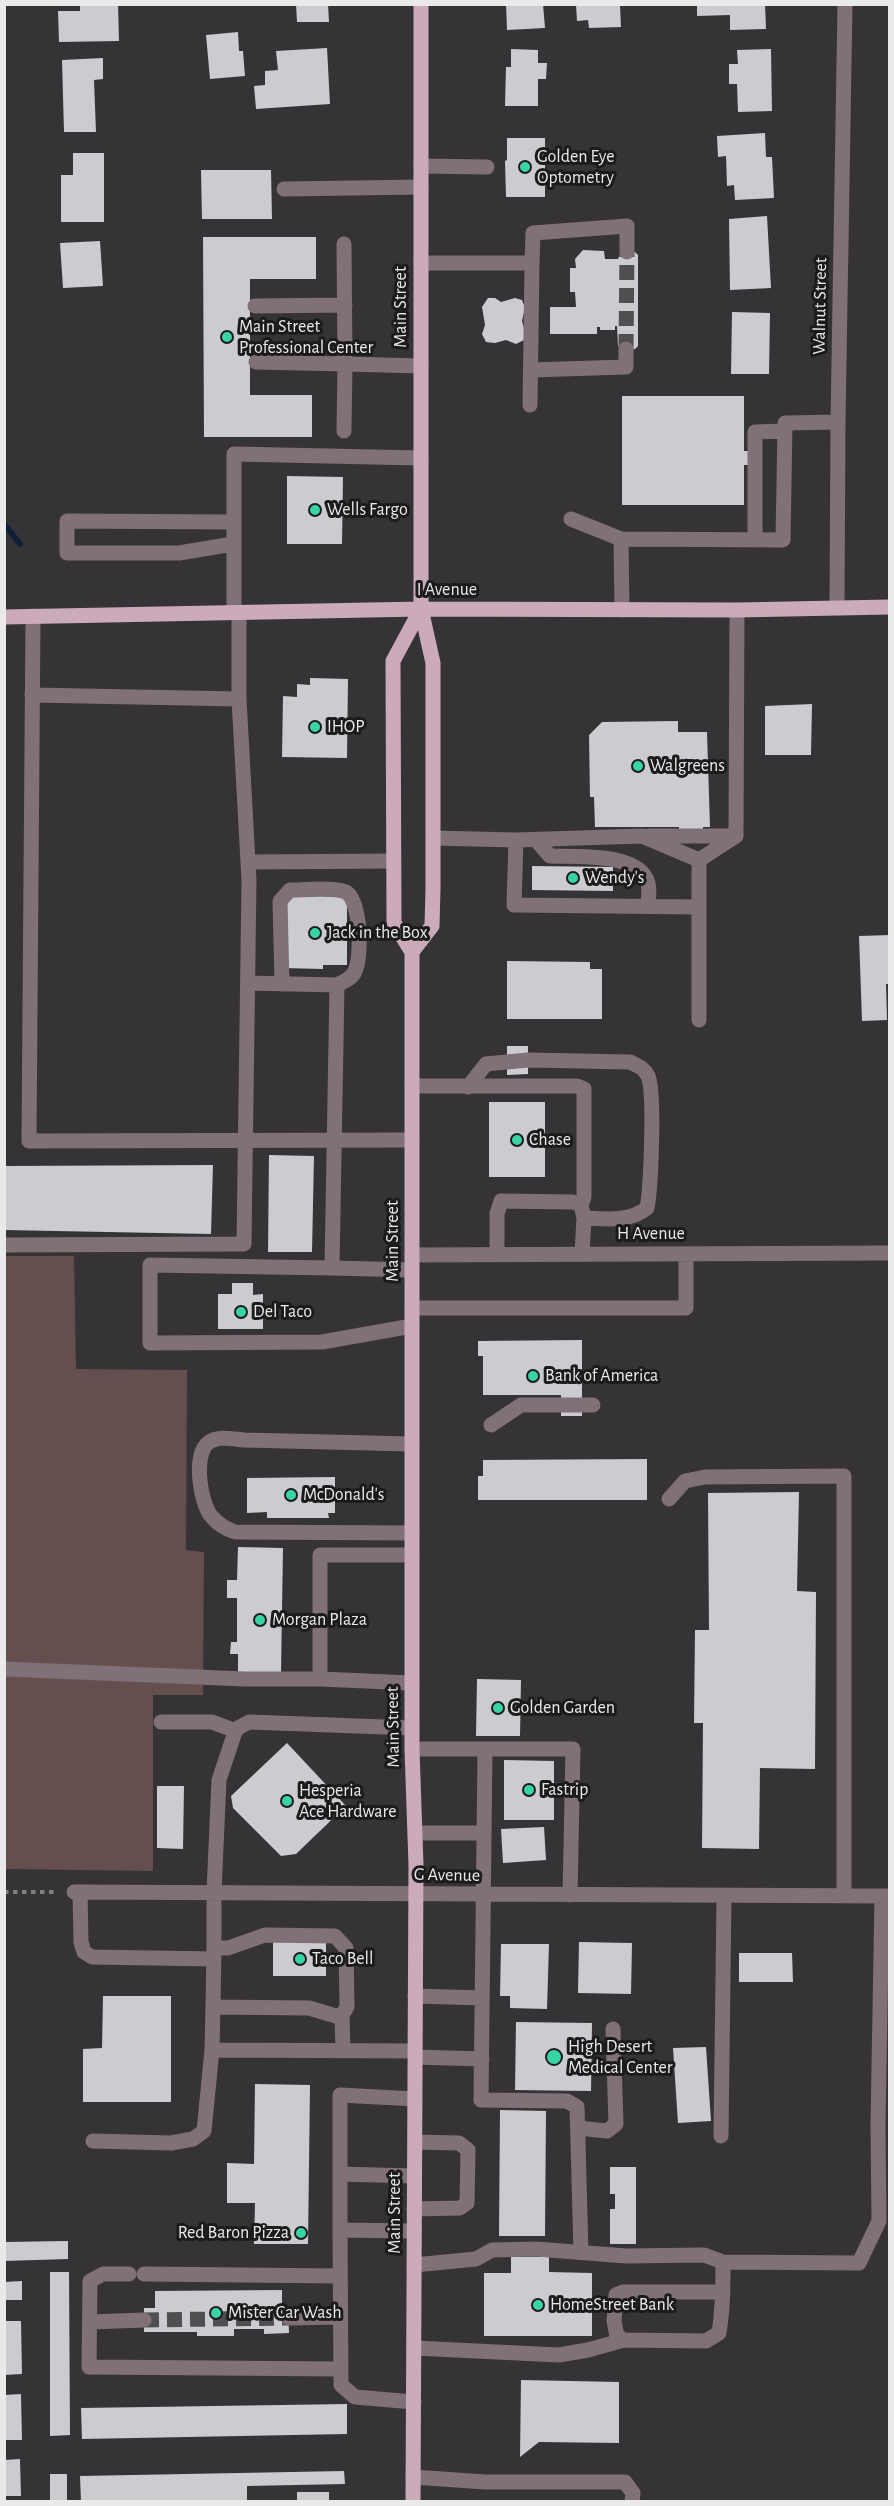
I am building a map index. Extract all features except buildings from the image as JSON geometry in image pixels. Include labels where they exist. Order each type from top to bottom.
[{"type":"main road","name":"Main Street","points":[[412,952],[432,926],[433,838],[434,663],[421,609],[421,4]]},
{"type":"main road","name":"I Avenue","points":[[4,617],[421,609],[737,610],[890,607]]},
{"type":"main road","name":"Main Street","points":[[413,2502],[416,1833],[412,1749],[412,952],[394,923],[393,661],[421,609]]},
{"type":"street","name":"Walnut Street","points":[[837,608],[845,4]]},
{"type":"street","points":[[421,166],[487,167]]},
{"type":"street","points":[[284,189],[421,187]]},
{"type":"street","points":[[530,405],[532,233],[627,226],[627,252]]},
{"type":"street","points":[[344,244],[344,431]]},
{"type":"street","points":[[421,262],[532,263]]},
{"type":"street","points":[[255,306],[345,304]]},
{"type":"street","points":[[531,370],[626,367],[626,349]]},
{"type":"street","points":[[256,362],[421,366]]},
{"type":"street","points":[[571,519],[621,539],[783,540],[785,423],[838,422]]},
{"type":"street","points":[[755,539],[755,432],[784,431]]},
{"type":"street","points":[[4,1245],[244,1244],[247,1140],[248,862],[233,544],[234,454],[421,458]]},
{"type":"street","points":[[233,522],[67,521],[66,553],[179,553],[233,544]]},
{"type":"street","points":[[621,539],[622,610]]},
{"type":"street","points":[[736,836],[737,610]]},
{"type":"street","points":[[33,616],[29,1141],[412,1140]]},
{"type":"street","points":[[32,695],[240,699]]},
{"type":"street","points":[[433,838],[536,840],[642,836],[736,836]]},
{"type":"street","points":[[642,836],[699,860]]},
{"type":"street","points":[[699,860],[736,836]]},
{"type":"street","points":[[516,840],[514,905],[699,907]]},
{"type":"street","points":[[536,840],[550,856],[609,858],[640,870],[648,883],[648,906]]},
{"type":"street","points":[[699,860],[699,1020]]},
{"type":"street","points":[[248,862],[393,861]]},
{"type":"street","points":[[248,983],[282,984],[337,985],[351,978],[356,970],[357,910],[352,897],[343,890],[290,890],[279,901],[282,984]]},
{"type":"street","points":[[332,1268],[337,985]]},
{"type":"street","points":[[468,1087],[486,1064],[507,1060],[630,1062],[644,1068],[649,1078],[650,1190],[647,1208],[631,1217],[583,1211],[573,1202],[501,1202],[498,1214],[497,1254]]},
{"type":"street","points":[[412,1086],[577,1086],[584,1089],[582,1254]]},
{"type":"street","name":"H Avenue","points":[[412,1326],[322,1342],[150,1343],[150,1265],[332,1268],[497,1254],[890,1253]]},
{"type":"street","points":[[412,1308],[686,1308],[686,1254]]},
{"type":"street","points":[[491,1425],[521,1405],[592,1405]]},
{"type":"street","points":[[412,1444],[214,1439],[202,1450],[201,1481],[204,1504],[212,1517],[235,1532],[412,1533]]},
{"type":"street","points":[[669,1499],[685,1481],[705,1477],[844,1476],[844,1896]]},
{"type":"street","points":[[320,1680],[320,1555],[412,1555]]},
{"type":"street","points":[[4,1669],[412,1683]]},
{"type":"street","points":[[161,1722],[212,1722],[236,1731]]},
{"type":"street","points":[[93,2141],[171,2143],[193,2139],[204,2131],[219,1952],[214,1892],[219,1780],[236,1731],[249,1722],[412,1728]]},
{"type":"street","points":[[412,1749],[573,1749],[570,1895]]},
{"type":"street","points":[[485,1750],[481,2100],[567,2102],[577,2107],[581,2252]]},
{"type":"street","points":[[416,1833],[484,1833]]},
{"type":"street","points":[[77,1892],[81,1942],[84,1952],[93,1957],[219,1952],[265,1935],[335,1936],[346,1948],[344,2051]]},
{"type":"street","name":"G Avenue","points":[[77,1892],[886,1896]]},
{"type":"street","points":[[722,2136],[724,1896]]},
{"type":"street","points":[[414,2265],[476,2259],[492,2250],[536,2248],[626,2256],[704,2255],[723,2262],[859,2263],[884,2226],[878,2125],[885,2006],[886,1896]]},
{"type":"street","points":[[415,1996],[482,1998]]},
{"type":"street","points":[[213,2007],[309,2008],[336,2016],[345,2011]]},
{"type":"street","points":[[578,2128],[607,2132],[616,2124],[613,2029]]},
{"type":"street","points":[[212,2050],[344,2051],[482,2059]]},
{"type":"street","points":[[414,2402],[355,2397],[341,2385],[340,2095],[415,2099]]},
{"type":"street","points":[[414,2209],[460,2208],[467,2203],[468,2150],[459,2143],[415,2142]]},
{"type":"street","points":[[340,2174],[414,2176]]},
{"type":"street","points":[[340,2230],[414,2231]]},
{"type":"street","points":[[414,2348],[559,2355],[624,2340],[706,2341],[719,2333],[723,2262]]},
{"type":"street","points":[[340,2276],[103,2274],[90,2281],[89,2367],[341,2369]]},
{"type":"street","points":[[624,2340],[617,2336],[616,2295],[623,2292],[723,2292]]},
{"type":"street","points":[[289,2318],[340,2317]]},
{"type":"street","points":[[90,2322],[144,2320]]},
{"type":"street","points":[[413,2477],[485,2482],[625,2482],[633,2493],[633,2502]]},
{"type":"path","points":[[4,1892],[77,1892]]},
{"type":"shaded area","points":[[5,1256],[74,1256],[76,1369],[187,1370],[186,1550],[204,1552],[203,1695],[153,1695],[153,1871],[5,1869]]},
{"type":"waterway","points":[[4,524],[20,544]]},
{"type":"tunnel","points":[[626,349],[627,252]]},
{"type":"tunnel","points":[[144,2320],[289,2318]]},
{"type":"place","name":"Golden Eye Optometry","points":[[525,167]]},
{"type":"place","name":"Main Street Professional Center","points":[[227,337]]},
{"type":"place","name":"Wells Fargo","points":[[315,510]]},
{"type":"place","name":"IHOP","points":[[315,727]]},
{"type":"place","name":"Walgreens","points":[[638,766]]},
{"type":"place","name":"Wendy's","points":[[573,878]]},
{"type":"place","name":"Jack in the Box","points":[[315,933]]},
{"type":"place","name":"Chase","points":[[517,1140]]},
{"type":"place","name":"Del Taco","points":[[241,1312]]},
{"type":"place","name":"Bank of America","points":[[533,1376]]},
{"type":"place","name":"McDonald's","points":[[291,1495]]},
{"type":"place","name":"Morgan Plaza","points":[[260,1620]]},
{"type":"place","name":"Golden Garden","points":[[498,1708]]},
{"type":"place","name":"Fastrip","points":[[529,1790]]},
{"type":"place","name":"Hesperia Ace Hardware","points":[[287,1801]]},
{"type":"place","name":"Taco Bell","points":[[300,1959]]},
{"type":"place","name":"High Desert Medical Center","points":[[554,2057]]},
{"type":"place","name":"Red Baron Pizza","points":[[301,2233]]},
{"type":"place","name":"HomeStreet Bank","points":[[538,2305]]},
{"type":"place","name":"Mister Car Wash","points":[[216,2313]]}]
